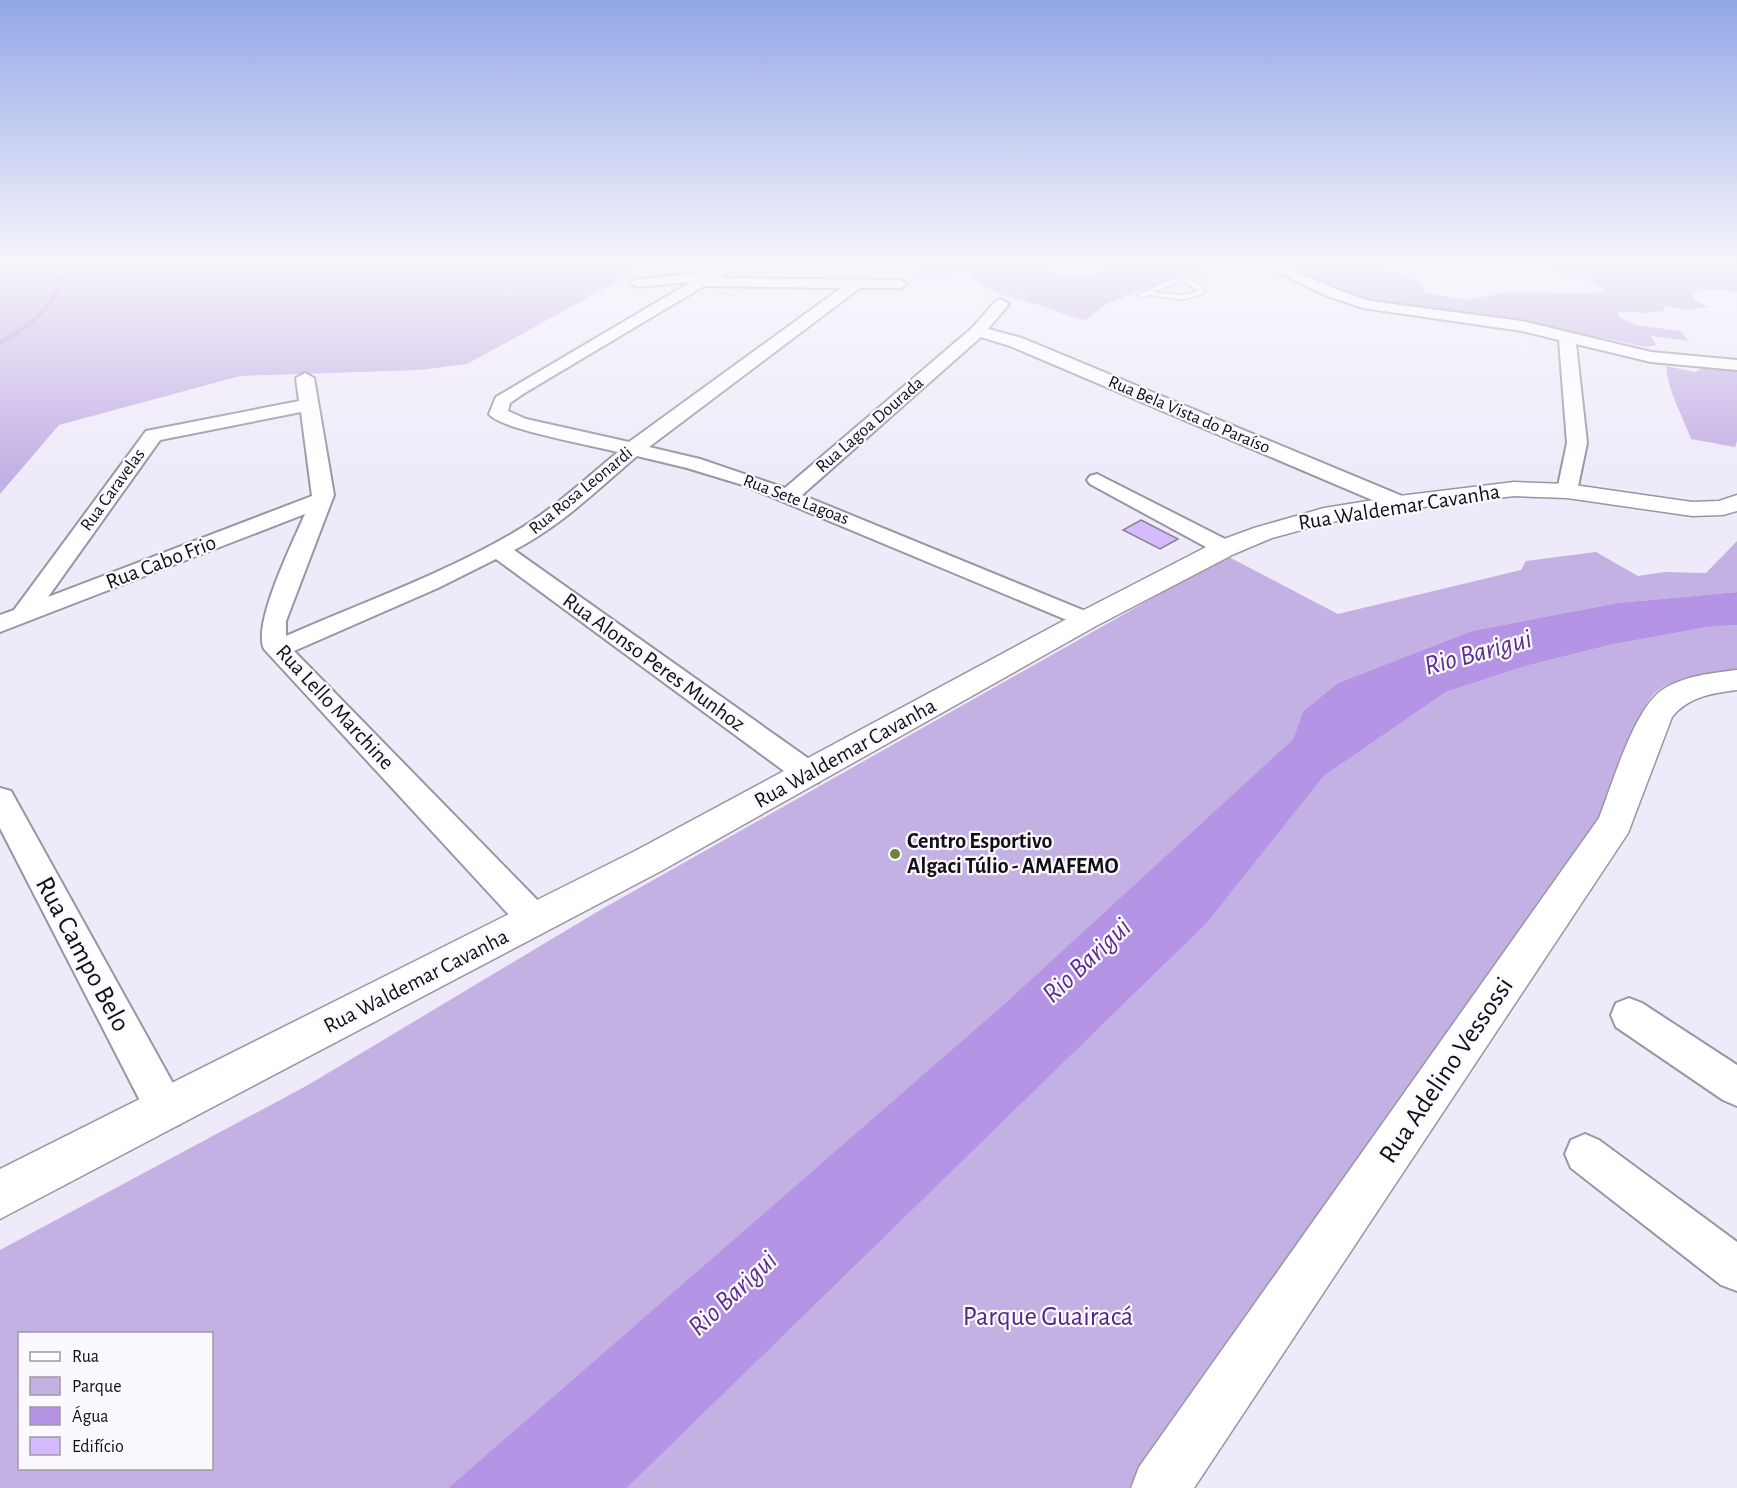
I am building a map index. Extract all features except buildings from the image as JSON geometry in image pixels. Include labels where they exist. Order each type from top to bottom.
[{"type":"street","name":"Rua Sete Lagoas","points":[[616,331],[502,401],[498,410],[502,417],[693,463],[789,495],[1086,620]]},
{"type":"street","name":"Rua Rosa Leonardi","points":[[277,649],[500,551],[564,507],[633,449],[792,331]]},
{"type":"street","name":"Rua Lagoa Dourada","points":[[789,495],[977,331]]},
{"type":"street","name":"Rua Bela Vista do Paraíso","points":[[980,331],[1016,342],[1400,503]]},
{"type":"street","points":[[1547,331],[1651,357],[1737,365]]},
{"type":"street","points":[[1567,491],[1577,443],[1568,336]]},
{"type":"street","name":"Rua Lello Marchine","points":[[304,378],[324,489],[322,500],[274,621],[273,641],[277,649],[535,920]]},
{"type":"street","name":"Rua Caravelas","points":[[23,615],[153,435],[309,405]]},
{"type":"street","points":[[1097,480],[1225,548]]},
{"type":"street","name":"Rua Waldemar Cavanha","points":[[0,1195],[535,920],[809,774],[1086,620],[1225,548],[1291,524],[1400,503],[1514,489],[1567,491],[1692,509],[1723,508],[1737,502]]},
{"type":"street","name":"Rua Cabo Frio","points":[[0,624],[322,500]]},
{"type":"street","name":"Rua Alonso Peres Munhoz","points":[[500,551],[809,774]]},
{"type":"street","name":"Rua Adelino Vessossi","points":[[1160,1488],[1608,834],[1621,812],[1657,714],[1664,704],[1689,689],[1737,680]]},
{"type":"street","name":"Rua Campo Belo","points":[[0,799],[166,1110]]},
{"type":"street","points":[[1629,1015],[1737,1087]]},
{"type":"street","points":[[1585,1154],[1737,1269]]},
{"type":"green space","points":[[0,331],[526,331],[467,364],[419,370],[240,376],[59,425],[0,494]]},
{"type":"green space","points":[[1572,331],[1680,331],[1689,341],[1651,336],[1656,345],[1646,347]]},
{"type":"green space","points":[[1666,366],[1695,372],[1706,366],[1737,369],[1737,441],[1735,447],[1691,439],[1672,394]]},
{"type":"green space","points":[[1737,541],[1737,592],[1617,603],[1471,631],[1338,683],[1303,711],[1293,739],[1004,1004],[448,1488],[0,1488],[0,1250],[308,1085],[602,909],[1227,556],[1338,614],[1521,570],[1526,561],[1596,552],[1638,576],[1664,572],[1706,573]]},
{"type":"green space","name":"Parque Guairacá","points":[[1737,625],[1737,670],[1685,678],[1665,686],[1649,700],[1634,731],[1607,819],[1134,1488],[627,1488],[1207,923],[1324,776],[1446,692],[1526,666],[1614,644],[1709,627]]},
{"type":"water","name":"Rio Barigui","points":[[1737,592],[1737,625],[1709,627],[1614,644],[1526,666],[1446,692],[1324,776],[1207,923],[627,1488],[448,1488],[1004,1004],[1293,739],[1303,711],[1338,683],[1471,631],[1617,603]]},
{"type":"waterway","points":[[0,343],[18,331]]},
{"type":"place","name":"Centro Esportivo Algaci Túlio - AMAFEMO","points":[[895,854]]}]
